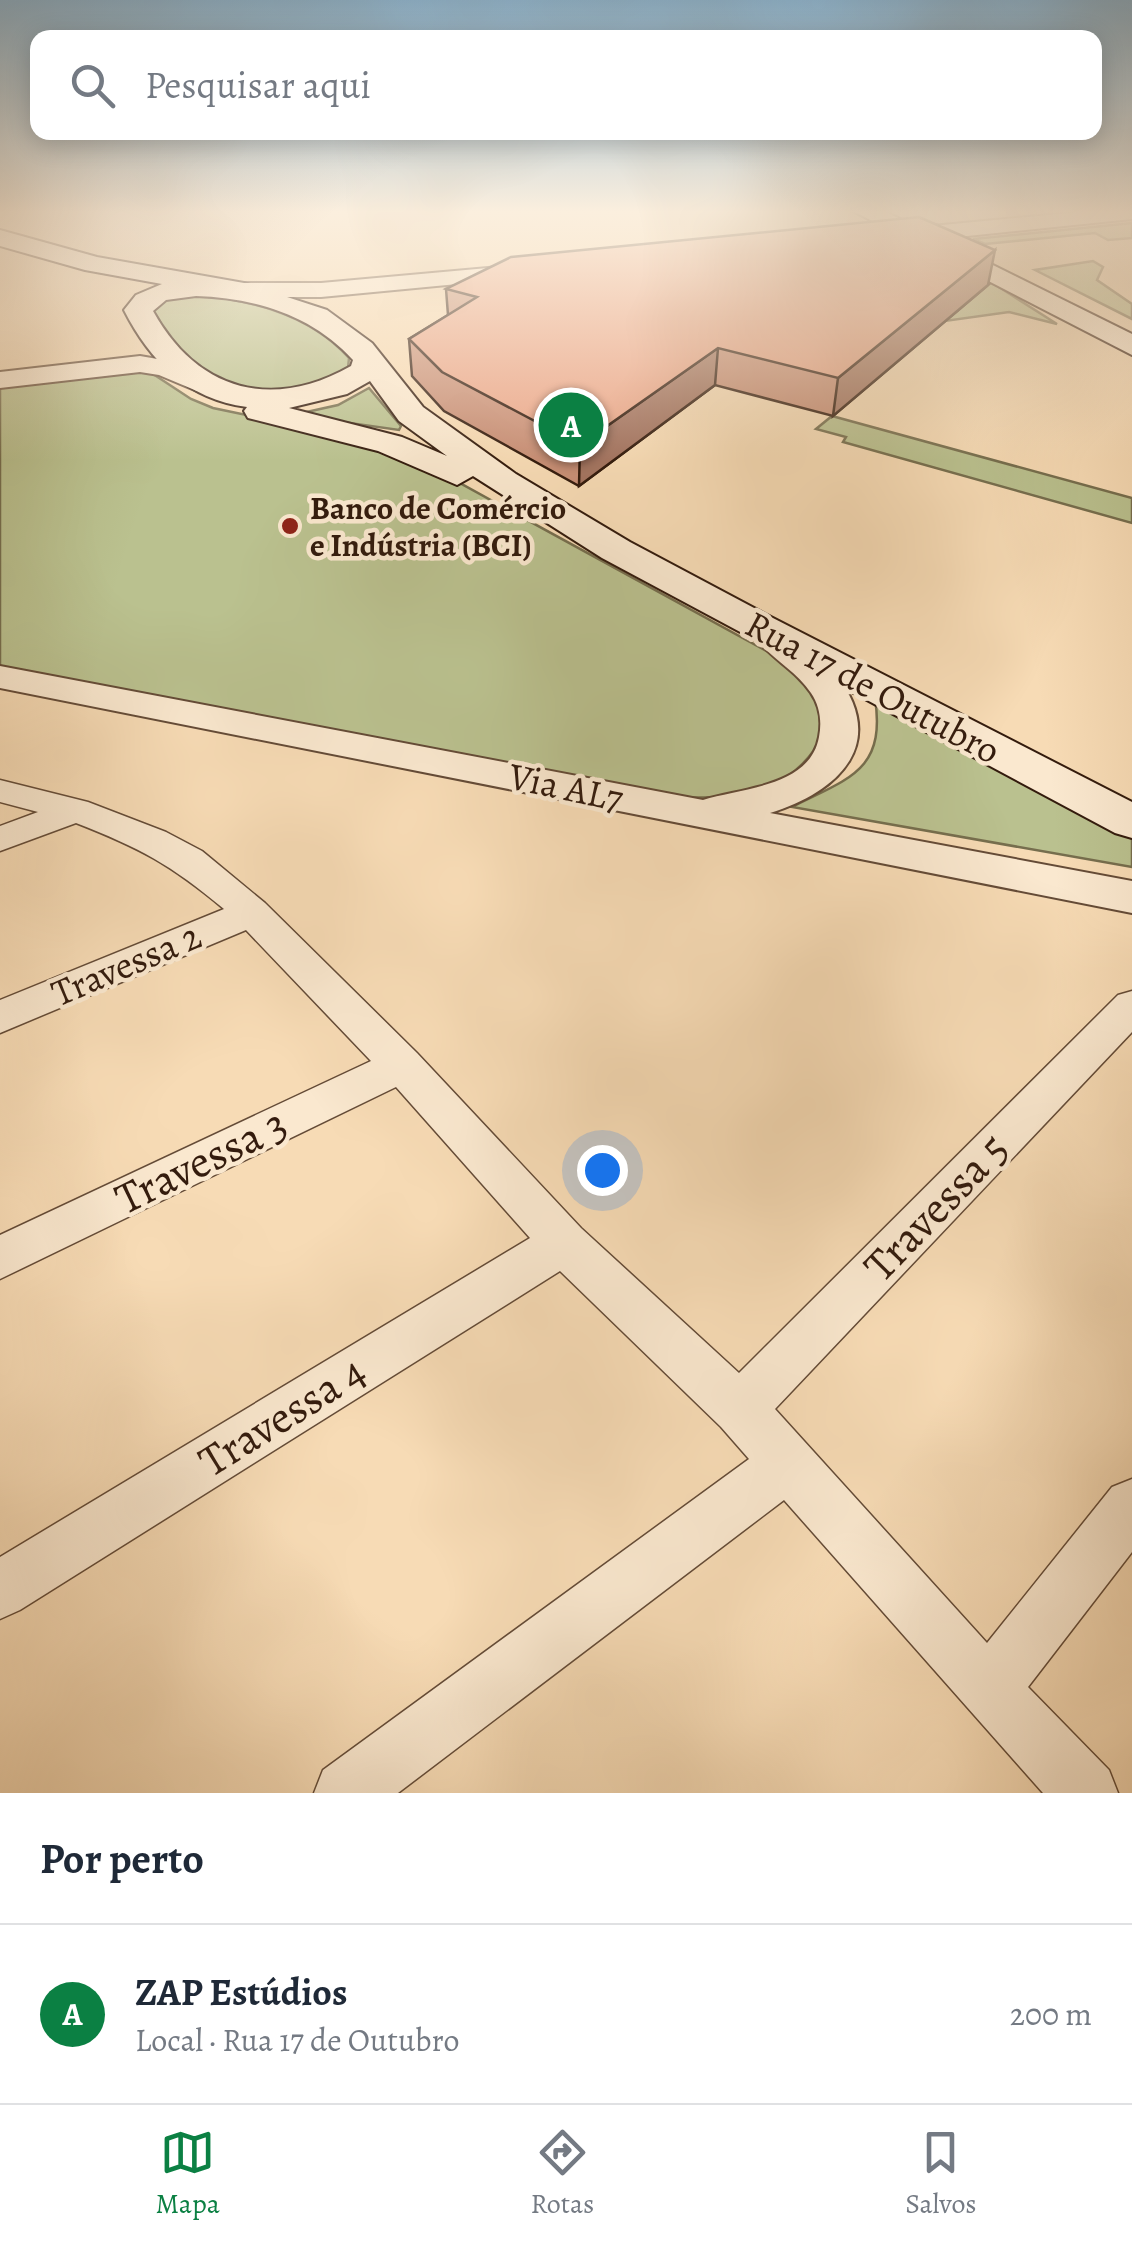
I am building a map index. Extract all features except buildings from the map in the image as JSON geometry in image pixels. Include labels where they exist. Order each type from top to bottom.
[{"type":"main road","points":[[111,294],[142,321],[169,359],[197,383],[257,401],[309,396],[335,388],[366,370],[368,359],[361,349]]},
{"type":"main road","points":[[142,321],[138,310],[159,294]]},
{"type":"main road","name":"Rua 17 de Outubro","points":[[247,294],[311,314],[361,349],[384,382],[431,432],[503,482],[616,550],[1132,822]]},
{"type":"main road","points":[[1028,294],[1132,346]]},
{"type":"main road","name":"Rua 17 de Outubro","points":[[197,383],[269,414],[360,435],[420,456],[616,550]]},
{"type":"street","points":[[0,364],[124,348],[144,332],[142,321]]},
{"type":"street","points":[[0,380],[140,364],[166,368],[197,383]]},
{"type":"street","points":[[678,810],[738,807],[798,788],[825,770],[841,746],[842,715],[820,673],[756,626]]},
{"type":"street","name":"Via AL7","points":[[0,677],[1132,897]]},
{"type":"street","points":[[0,791],[76,810],[154,840],[189,860],[252,912],[402,1065],[564,1243],[740,1409],[988,1689],[1086,1793]]},
{"type":"street","points":[[0,838],[76,810]]},
{"type":"street","name":"Travessa 2","points":[[0,1017],[252,912]]},
{"type":"street","name":"Travessa 5","points":[[740,1409],[1132,1006]]},
{"type":"street","name":"Travessa 3","points":[[0,1258],[402,1065]]},
{"type":"street","name":"Travessa 4","points":[[0,1590],[564,1243]]},
{"type":"street","points":[[346,1793],[786,1464]]},
{"type":"street","points":[[988,1689],[1132,1508]]},
{"type":"green space","points":[[191,294],[274,311],[332,342],[349,358],[348,368],[298,392],[244,390],[208,374],[193,362],[153,311],[156,302]]},
{"type":"green space","points":[[977,294],[1009,294],[1057,324],[1009,312],[945,321]]},
{"type":"green space","points":[[1082,294],[1117,294],[1132,304],[1132,319]]},
{"type":"green space","points":[[150,372],[191,399],[213,408],[346,436],[456,481],[772,654],[807,686],[826,729],[813,752],[778,782],[735,795],[662,797],[0,666],[0,386]]},
{"type":"green space","points":[[369,388],[401,426],[399,430],[293,415],[338,405]]},
{"type":"green space","points":[[832,416],[1132,498],[1132,523],[843,442],[846,437],[816,429]]},
{"type":"green space","points":[[875,698],[1132,837],[1132,867],[792,807],[846,779],[869,757],[875,742]]},
{"type":"place","name":"ZAP Estúdios","points":[[571,425]]},
{"type":"place","name":"Banco de Comércio e Indústria (BCI)","points":[[290,526]]}]
